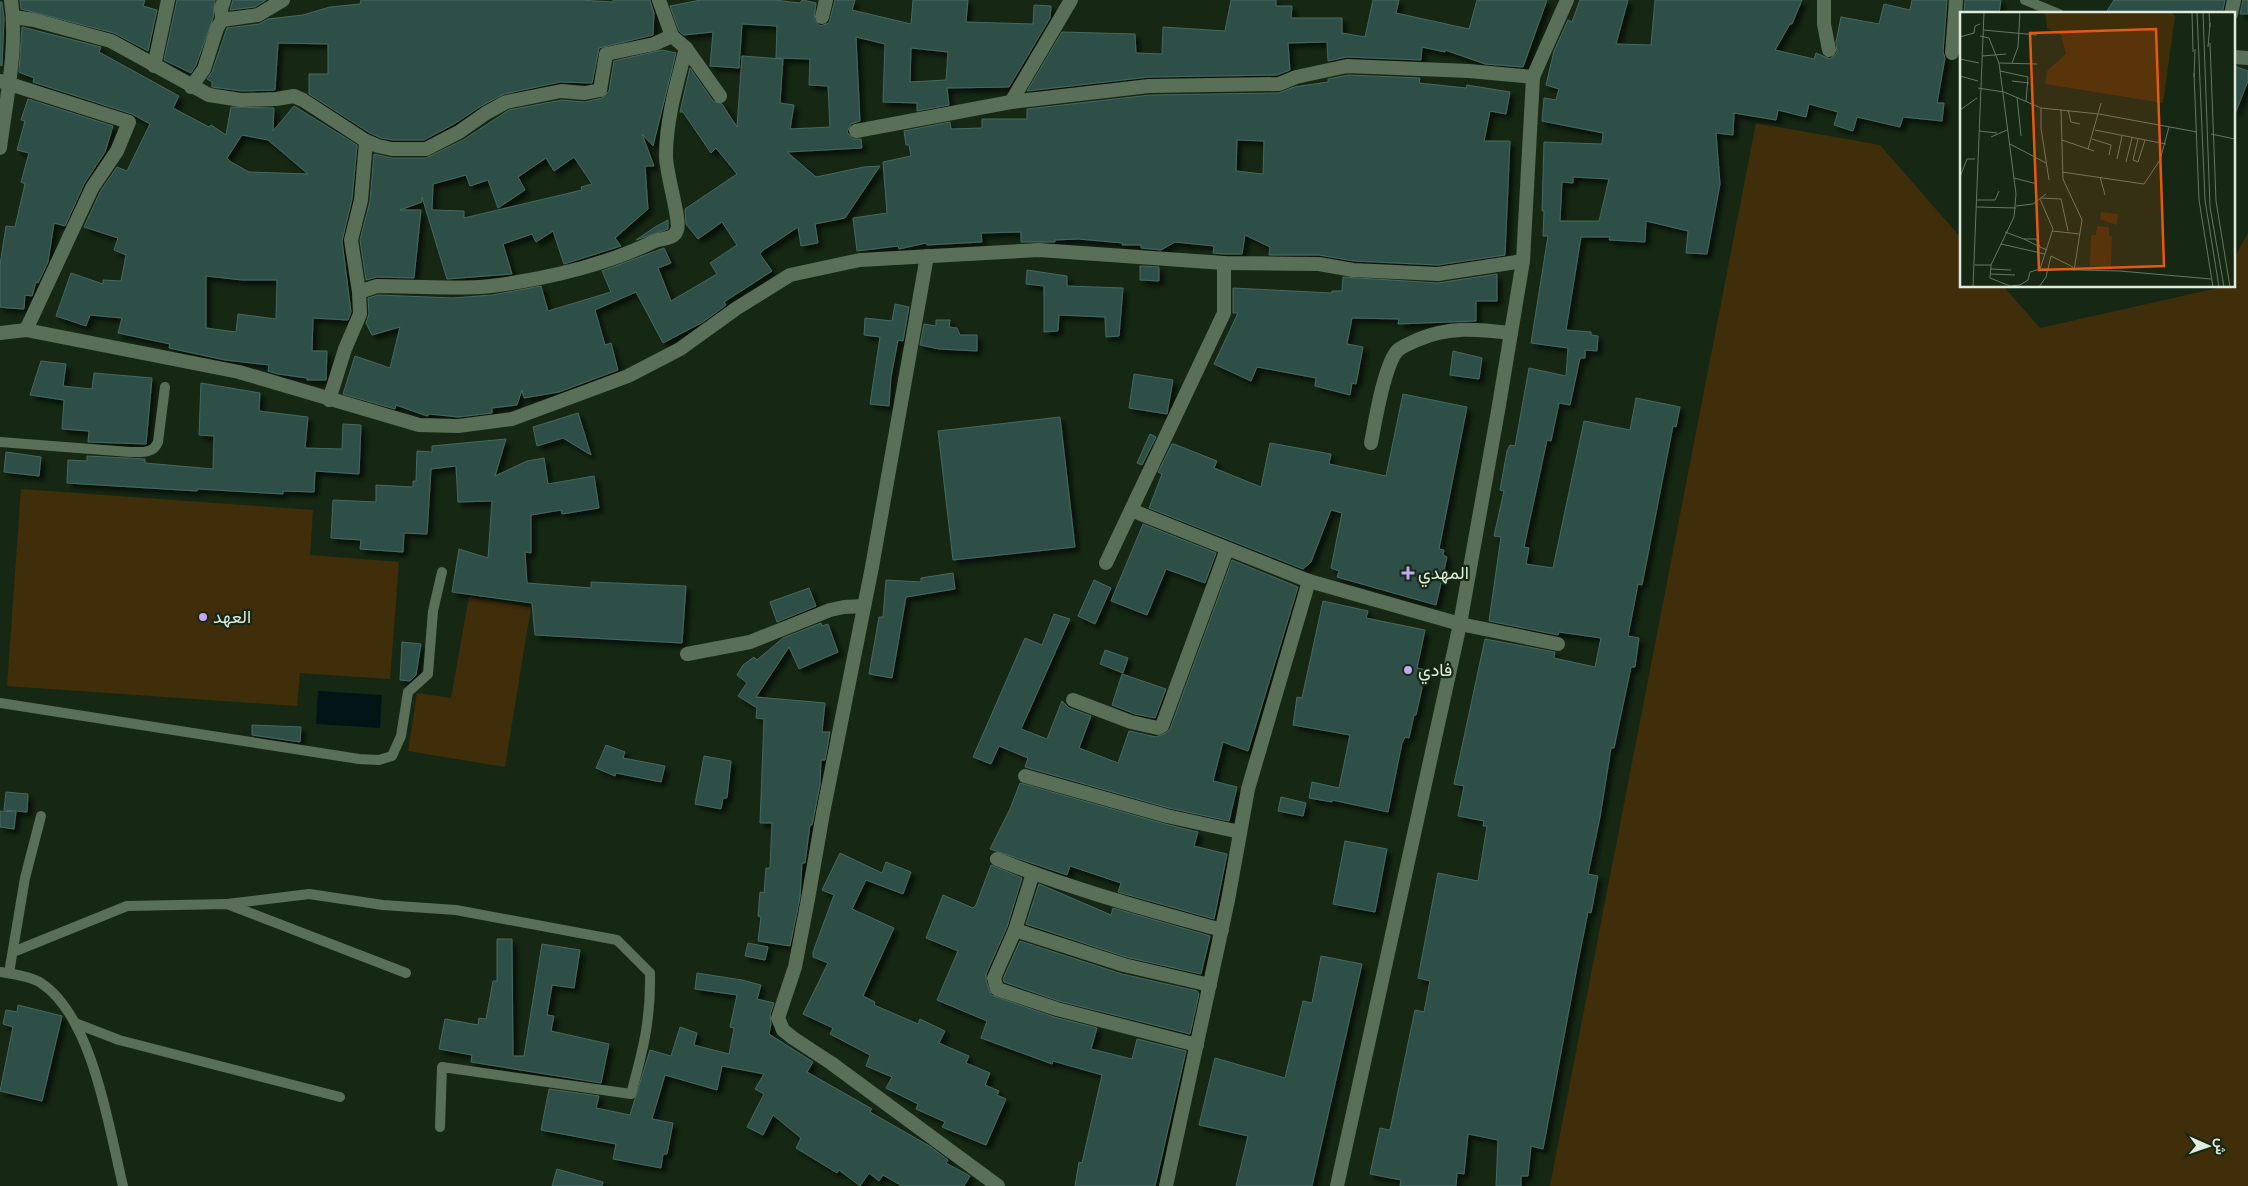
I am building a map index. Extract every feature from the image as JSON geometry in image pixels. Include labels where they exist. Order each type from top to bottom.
[{"type":"street","points":[[0,148],[4,82],[14,17],[11,0]]},
{"type":"street","points":[[154,66],[168,0]]},
{"type":"street","points":[[190,87],[204,69],[216,28],[222,20],[221,9],[224,0]]},
{"type":"street","points":[[222,20],[258,15],[282,0]]},
{"type":"street","points":[[659,0],[672,36],[686,48],[720,96]]},
{"type":"street","points":[[822,17],[826,0]]},
{"type":"street","points":[[1011,102],[1071,0]]},
{"type":"street","points":[[1337,1186],[1460,624],[1523,261],[1533,77],[1568,0]]},
{"type":"street","points":[[1824,0],[1824,24],[1829,50]]},
{"type":"street","points":[[1952,53],[1956,0]]},
{"type":"street","points":[[14,17],[34,20],[111,42],[190,87],[209,95],[241,100],[276,99],[294,96],[366,140],[378,146],[392,149],[426,149],[459,132],[506,102],[561,91],[594,92],[600,90],[606,54],[654,44],[672,36]]},
{"type":"street","points":[[360,292],[377,286],[489,286],[570,270],[630,253],[658,240],[672,237],[677,232],[678,221],[668,180],[666,155],[670,112],[686,48]]},
{"type":"street","points":[[856,131],[1011,102],[1148,86],[1279,84],[1296,77],[1347,66],[1469,71],[1533,77]]},
{"type":"street","points":[[4,82],[129,122],[117,151],[92,188],[26,330]]},
{"type":"street","points":[[329,400],[345,349],[360,314],[360,292],[351,240],[361,200],[366,140]]},
{"type":"street","points":[[0,333],[26,330],[239,372],[419,425],[458,426],[512,419],[628,376],[680,349],[737,308],[790,275],[860,260],[1039,250],[1224,263],[1319,264],[1353,270],[1438,274],[1523,261]]},
{"type":"street","points":[[927,256],[864,606],[795,967],[780,1009],[779,1024],[793,1038],[831,1063],[998,1186]]},
{"type":"street","points":[[1106,563],[1224,313],[1224,263]]},
{"type":"street","points":[[1371,443],[1385,379],[1396,352],[1413,342],[1445,330],[1470,328],[1511,332]]},
{"type":"street","points":[[1130,510],[1308,581],[1460,624],[1558,644]]},
{"type":"street","points":[[1072,700],[1131,722],[1158,728],[1162,726],[1227,549]]},
{"type":"street","points":[[1166,1186],[1222,930],[1248,789],[1308,581]]},
{"type":"street","points":[[687,654],[733,647],[830,610],[864,606]]},
{"type":"street","points":[[1025,776],[1167,816],[1240,832]]},
{"type":"street","points":[[997,858],[1033,873],[1129,905],[1222,930]]},
{"type":"street","points":[[1033,873],[1015,930],[994,978],[997,989],[1057,1009],[1197,1045]]},
{"type":"street","points":[[1015,930],[1124,965],[1210,984]]},
{"type":"lane","points":[[2025,0],[2054,12]]},
{"type":"lane","points":[[0,442],[130,452],[150,451],[156,448],[158,442],[165,387]]},
{"type":"lane","points":[[0,703],[359,759],[386,759],[392,756],[401,736],[408,692],[428,674],[434,611],[442,572]]},
{"type":"lane","points":[[42,816],[25,878],[13,952],[5,973],[40,982],[57,997],[75,1023],[89,1050],[124,1186]]},
{"type":"lane","points":[[13,952],[127,906],[227,904],[309,894],[382,904],[456,910],[618,940],[650,973],[651,1006],[646,1040],[631,1094],[442,1067],[440,1127]]},
{"type":"lane","points":[[227,904],[406,973]]},
{"type":"lane","points":[[75,1023],[119,1040],[340,1096]]},
{"type":"shaded area","points":[[1756,123],[1880,145],[1960,237],[1960,288],[2005,288],[2040,328],[2218,288],[2236,288],[2236,254],[2248,233],[2248,1186],[1550,1186]]},
{"type":"shaded area","name":"العهد","points":[[21,489],[313,510],[310,555],[399,562],[390,679],[300,673],[297,706],[7,686]]},
{"type":"shaded area","points":[[469,597],[531,607],[505,767],[408,751],[417,693],[451,698]]},
{"type":"shaded area","points":[[318,691],[382,695],[380,728],[316,724]]},
{"type":"building","points":[[20,0],[145,0],[143,6],[157,10],[148,51],[114,33],[21,9]]},
{"type":"building","points":[[177,0],[215,0],[213,18],[196,65],[191,73],[164,60]]},
{"type":"building","points":[[233,0],[266,0],[255,7],[230,10]]},
{"type":"building","points":[[361,0],[580,0],[613,2],[613,0],[650,0],[654,13],[653,35],[599,48],[592,83],[560,82],[504,94],[424,140],[381,138],[309,94],[309,74],[328,74],[328,44],[278,43],[275,90],[242,91],[212,87],[212,82],[207,79],[212,72],[227,28],[259,24],[268,19],[303,15],[330,7],[360,4]]},
{"type":"building","points":[[701,0],[774,0],[800,3],[802,0],[816,3],[814,19],[820,26],[829,23],[835,0],[855,0],[852,10],[911,24],[913,0],[968,0],[966,22],[1033,24],[1034,5],[1051,6],[1050,18],[1009,87],[947,88],[949,105],[917,111],[917,103],[883,102],[885,44],[856,37],[860,121],[851,124],[847,132],[853,139],[861,139],[862,148],[787,152],[816,177],[864,167],[880,166],[845,218],[815,224],[818,243],[801,246],[798,227],[762,251],[760,254],[772,271],[724,302],[726,305],[703,322],[663,343],[636,292],[595,310],[605,345],[611,343],[618,370],[559,392],[524,398],[522,390],[517,405],[492,408],[492,413],[458,417],[430,414],[427,416],[396,405],[395,409],[343,394],[355,356],[390,368],[400,327],[372,335],[366,323],[369,314],[368,298],[378,295],[453,298],[492,295],[541,286],[548,311],[611,292],[602,271],[664,248],[671,263],[658,268],[671,301],[717,274],[710,263],[737,245],[722,222],[698,239],[686,224],[685,209],[737,174],[716,148],[711,153],[683,112],[680,112],[690,68],[713,101],[722,104],[737,127],[742,56],[783,59],[780,103],[794,105],[790,129],[830,127],[828,86],[809,85],[810,59],[776,58],[777,26],[742,24],[739,68],[710,66],[713,32],[684,35],[679,31],[670,6]],"holes":[[[911,48],[948,52],[946,80],[910,82]]]},
{"type":"building","points":[[1231,0],[1276,0],[1276,6],[1292,6],[1291,18],[1342,18],[1342,33],[1365,37],[1373,0],[1399,0],[1396,13],[1469,29],[1477,0],[1547,0],[1523,67],[1485,64],[1445,50],[1445,52],[1422,47],[1421,60],[1347,57],[1328,61],[1327,42],[1288,43],[1290,70],[1277,75],[1149,77],[1027,91],[1062,32],[1135,34],[1136,53],[1162,54],[1163,27],[1225,31]]},
{"type":"building","points":[[1580,0],[1628,0],[1616,44],[1651,45],[1655,0],[1802,0],[1792,24],[1790,24],[1775,50],[1814,59],[1816,53],[1830,59],[1837,53],[1836,42],[1841,17],[1879,24],[1884,4],[1910,10],[1912,0],[1947,0],[1943,52],[1945,58],[1937,103],[1944,103],[1942,121],[1903,117],[1900,127],[1857,117],[1853,131],[1834,125],[1838,112],[1809,104],[1806,117],[1778,110],[1776,120],[1734,113],[1733,135],[1716,133],[1720,184],[1707,254],[1686,253],[1688,231],[1646,221],[1645,242],[1609,240],[1610,237],[1581,237],[1566,330],[1591,332],[1591,335],[1598,336],[1597,351],[1585,350],[1585,358],[1580,358],[1570,405],[1559,403],[1551,441],[1547,440],[1524,547],[1529,548],[1526,564],[1553,568],[1584,421],[1630,430],[1636,398],[1680,407],[1676,427],[1673,426],[1642,585],[1638,584],[1628,636],[1639,638],[1635,667],[1631,667],[1614,748],[1611,748],[1600,817],[1588,874],[1598,876],[1591,913],[1588,912],[1543,1149],[1531,1146],[1528,1176],[1521,1176],[1521,1186],[1496,1186],[1498,1140],[1468,1134],[1464,1174],[1457,1173],[1456,1186],[1400,1186],[1401,1180],[1370,1174],[1380,1128],[1390,1130],[1415,1010],[1424,1012],[1430,981],[1418,978],[1438,873],[1478,881],[1487,826],[1483,826],[1484,821],[1458,816],[1464,786],[1454,784],[1485,639],[1555,652],[1554,658],[1595,667],[1601,638],[1559,632],[1558,635],[1489,621],[1501,537],[1494,536],[1504,491],[1500,490],[1507,451],[1510,445],[1515,446],[1529,368],[1566,376],[1568,348],[1531,343],[1548,236],[1543,236],[1544,142],[1602,144],[1603,133],[1542,121],[1544,98],[1556,100],[1559,89],[1546,85],[1554,51],[1568,20],[1572,22]],"holes":[[[1573,177],[1609,179],[1599,221],[1560,221],[1562,182],[1573,183]]]},
{"type":"building","points":[[1965,0],[2001,0],[1999,12],[1964,12]]},
{"type":"building","points":[[2114,0],[2225,0],[2222,12],[2106,12]]},
{"type":"building","points":[[2243,0],[2248,0],[2248,14],[2240,14]]},
{"type":"building","points":[[0,2],[2,2],[4,19],[2,66],[0,65]]},
{"type":"building","points":[[22,27],[101,47],[99,52],[179,96],[173,108],[209,127],[211,125],[226,135],[231,107],[274,108],[273,131],[294,106],[357,145],[352,199],[342,241],[351,312],[348,320],[313,318],[312,351],[327,351],[326,380],[307,380],[307,378],[278,374],[268,371],[269,365],[225,360],[169,348],[170,344],[118,333],[122,318],[90,315],[86,326],[56,316],[71,273],[103,284],[103,280],[121,281],[126,255],[114,250],[118,238],[84,227],[100,192],[117,167],[127,171],[150,124],[132,114],[33,82],[34,78],[19,72]],"holes":[[[242,135],[268,140],[308,174],[249,172],[231,162],[227,158]],[[206,276],[242,280],[277,280],[276,319],[238,314],[236,332],[206,328]]]},
{"type":"building","points":[[662,50],[676,53],[653,146],[642,134],[654,166],[645,166],[648,209],[615,238],[621,246],[564,264],[553,231],[536,242],[532,234],[503,244],[512,274],[447,279],[422,197],[422,202],[400,210],[421,210],[414,278],[377,277],[366,280],[360,240],[370,201],[374,154],[392,158],[426,158],[463,140],[509,110],[562,100],[585,102],[602,98],[609,91],[614,61]],"holes":[[[574,157],[592,184],[581,187],[582,190],[464,218],[464,211],[432,210],[433,184],[466,175],[470,186],[488,180],[498,208],[525,190],[518,177],[546,158],[554,171]]]},
{"type":"building","points":[[2236,67],[2248,71],[2248,81],[2236,111]]},
{"type":"building","points":[[1348,75],[1420,78],[1419,83],[1466,88],[1467,85],[1510,92],[1506,114],[1490,111],[1484,141],[1510,141],[1505,255],[1438,265],[1354,261],[1319,255],[1269,255],[1270,247],[1245,235],[1242,254],[1224,254],[1213,253],[1214,246],[1175,242],[1161,250],[1141,248],[1141,245],[1122,245],[1123,243],[1078,239],[1055,240],[1055,242],[1021,242],[1021,232],[981,233],[982,242],[927,245],[926,243],[899,249],[898,246],[857,251],[853,218],[887,213],[883,162],[911,156],[909,145],[906,145],[904,131],[950,122],[951,129],[982,128],[982,119],[1027,119],[1027,109],[1150,95],[1279,93],[1294,87],[1328,82],[1328,79]],"holes":[[[1237,140],[1264,141],[1263,174],[1236,171]]]},
{"type":"building","points":[[28,99],[113,126],[105,152],[84,184],[65,226],[54,223],[48,262],[38,283],[36,282],[32,296],[25,295],[24,309],[0,307],[0,265],[6,226],[15,227],[25,184],[21,182],[29,153],[17,150],[25,121],[21,120]]},
{"type":"building","points":[[668,220],[668,229],[636,240],[655,227]]},
{"type":"building","points":[[1140,266],[1159,267],[1159,281],[1140,280]]},
{"type":"building","points":[[1027,270],[1067,276],[1067,286],[1123,288],[1119,336],[1106,337],[1105,317],[1059,315],[1058,331],[1044,332],[1044,286],[1026,284]]},
{"type":"building","points":[[1497,274],[1497,301],[1476,301],[1476,321],[1398,324],[1399,319],[1352,318],[1347,344],[1363,347],[1356,384],[1352,383],[1350,395],[1315,386],[1316,378],[1257,367],[1251,381],[1214,364],[1238,313],[1233,313],[1233,288],[1332,293],[1332,291],[1342,291],[1343,277],[1438,283]]},
{"type":"building","points":[[895,304],[909,307],[903,341],[898,340],[891,377],[889,406],[870,404],[880,337],[864,335],[865,318],[892,321]]},
{"type":"building","points":[[936,320],[950,320],[949,327],[957,328],[960,335],[977,335],[977,351],[939,349],[920,345],[924,324],[936,326]]},
{"type":"building","points":[[1453,351],[1482,358],[1479,379],[1450,375]]},
{"type":"building","points":[[41,361],[66,364],[63,386],[92,389],[94,373],[152,378],[146,444],[88,442],[89,431],[62,429],[64,400],[30,395]]},
{"type":"building","points":[[1134,374],[1173,380],[1167,414],[1129,408]]},
{"type":"building","points":[[201,383],[260,393],[259,411],[308,417],[305,448],[342,449],[343,424],[361,425],[359,474],[315,471],[314,492],[283,491],[283,494],[67,483],[68,460],[87,461],[87,456],[145,459],[145,463],[213,469],[214,436],[199,435]]},
{"type":"building","points":[[1403,394],[1467,407],[1439,549],[1444,550],[1443,555],[1447,557],[1436,605],[1337,577],[1339,571],[1331,568],[1342,513],[1331,510],[1311,562],[1303,569],[1149,508],[1162,474],[1158,472],[1172,444],[1217,461],[1214,468],[1261,487],[1270,443],[1331,454],[1329,464],[1386,476]]},
{"type":"building","points":[[578,413],[591,455],[563,438],[537,446],[533,427]]},
{"type":"building","points":[[1060,417],[1075,547],[953,560],[938,431]]},
{"type":"building","points":[[1150,434],[1156,437],[1142,465],[1137,463]]},
{"type":"building","points":[[506,439],[495,476],[527,461],[544,458],[548,484],[594,476],[599,508],[562,514],[561,510],[531,515],[531,553],[525,552],[527,583],[591,588],[591,582],[686,586],[682,643],[535,635],[532,603],[452,592],[459,549],[488,558],[492,501],[458,502],[456,466],[431,469],[427,534],[404,533],[403,552],[360,549],[361,540],[331,538],[333,500],[376,502],[376,485],[413,487],[413,481],[416,481],[417,451],[432,452],[432,446]]},
{"type":"building","points":[[6,452],[41,457],[39,476],[4,472]]},
{"type":"building","points":[[1143,524],[1216,553],[1205,583],[1166,569],[1147,615],[1111,601]]},
{"type":"building","points":[[1232,560],[1298,587],[1248,751],[1223,742],[1213,781],[1237,787],[1229,821],[1169,808],[1025,767],[1028,758],[999,746],[991,764],[973,757],[1025,638],[1042,645],[1054,614],[1070,619],[1021,729],[1047,739],[1062,701],[1069,708],[1091,716],[1079,748],[1118,763],[1129,731],[1156,737],[1166,733],[1170,729]]},
{"type":"building","points":[[953,573],[955,589],[906,597],[892,678],[869,674],[879,617],[883,617],[886,580],[921,582],[921,578]]},
{"type":"building","points":[[1094,580],[1111,588],[1095,624],[1078,616]]},
{"type":"building","points":[[809,588],[816,606],[777,622],[770,602]]},
{"type":"building","points":[[1323,601],[1368,611],[1366,618],[1425,630],[1417,668],[1426,670],[1409,738],[1405,737],[1402,743],[1388,812],[1332,800],[1332,802],[1309,798],[1312,782],[1339,788],[1350,735],[1293,725],[1297,697],[1302,698]]},
{"type":"building","points":[[821,623],[822,626],[828,624],[838,652],[799,669],[789,647],[756,697],[825,703],[822,732],[830,732],[825,760],[821,760],[820,785],[812,825],[810,825],[805,863],[802,863],[800,897],[790,946],[758,941],[761,917],[758,916],[760,892],[764,893],[766,868],[770,868],[772,823],[760,823],[764,719],[756,718],[757,708],[738,696],[747,683],[737,675],[743,665],[754,657],[757,660],[783,638]]},
{"type":"building","points":[[402,642],[421,644],[416,675],[410,681],[400,680]]},
{"type":"building","points":[[1105,650],[1128,658],[1123,673],[1100,664]]},
{"type":"building","points":[[1122,674],[1166,689],[1155,718],[1135,714],[1112,705]]},
{"type":"building","points":[[252,725],[301,727],[300,742],[252,735]]},
{"type":"building","points":[[606,745],[625,752],[623,758],[665,766],[661,782],[616,773],[615,776],[596,768]]},
{"type":"building","points":[[704,756],[731,761],[727,798],[723,798],[721,809],[695,804]]},
{"type":"building","points":[[1020,783],[1198,832],[1194,846],[1227,854],[1214,919],[1118,892],[1121,883],[1070,866],[1067,875],[990,849],[1010,809]]},
{"type":"building","points":[[6,792],[28,794],[27,812],[4,810]]},
{"type":"building","points":[[1281,797],[1306,803],[1303,816],[1278,811]]},
{"type":"building","points":[[0,811],[16,812],[14,829],[0,827]]},
{"type":"building","points":[[1345,841],[1387,849],[1375,912],[1333,904]]},
{"type":"building","points":[[840,853],[882,873],[886,862],[911,872],[903,894],[866,880],[852,909],[894,928],[863,996],[875,1002],[874,1005],[918,1024],[920,1019],[945,1031],[939,1043],[969,1056],[966,1063],[990,1073],[985,1085],[999,1091],[997,1095],[1006,1099],[986,1145],[942,1127],[945,1122],[916,1109],[918,1104],[886,1088],[892,1077],[866,1066],[870,1055],[830,1034],[833,1028],[803,1014],[828,963],[813,957],[813,952],[834,895],[822,890]]},
{"type":"building","points":[[991,865],[1022,878],[1007,927],[986,974],[991,995],[1054,1017],[1097,1028],[1091,1049],[1132,1059],[1137,1039],[1186,1051],[1155,1186],[1075,1186],[1079,1162],[1082,1163],[1102,1075],[1053,1061],[1052,1064],[981,1038],[987,1021],[937,1000],[958,951],[926,938],[943,895],[973,908],[976,905]]},
{"type":"building","points":[[1039,884],[1111,915],[1113,908],[1210,936],[1201,974],[1126,957],[1026,924]]},
{"type":"building","points":[[497,939],[512,939],[513,1056],[524,1056],[542,944],[580,950],[574,988],[552,985],[547,1015],[554,1016],[551,1031],[609,1044],[601,1083],[471,1062],[472,1055],[439,1049],[445,1019],[478,1025],[479,1018],[486,1019],[493,981],[497,981]]},
{"type":"building","points":[[1020,941],[1122,974],[1197,991],[1199,994],[1190,1034],[1059,1001],[1004,982],[1003,979]]},
{"type":"building","points":[[748,943],[768,947],[765,960],[745,956]]},
{"type":"building","points":[[1321,956],[1362,964],[1312,1186],[1236,1186],[1248,1136],[1199,1125],[1215,1058],[1285,1078],[1303,1001],[1312,1003]]},
{"type":"building","points":[[697,973],[761,985],[757,999],[774,1003],[770,1015],[769,1034],[813,1062],[807,1072],[872,1109],[870,1112],[931,1147],[948,1160],[946,1163],[970,1176],[964,1186],[902,1186],[883,1175],[879,1181],[869,1173],[860,1186],[839,1170],[837,1173],[796,1148],[801,1138],[773,1115],[763,1135],[747,1127],[764,1094],[755,1089],[764,1074],[722,1066],[717,1090],[665,1075],[652,1119],[673,1123],[667,1154],[663,1154],[661,1168],[613,1159],[616,1144],[541,1130],[549,1089],[599,1096],[596,1108],[630,1115],[650,1050],[671,1056],[680,1027],[697,1033],[694,1045],[729,1054],[734,1028],[730,1027],[737,995],[695,989]]},
{"type":"building","points":[[18,1005],[62,1016],[42,1101],[0,1091],[13,1027],[3,1024],[6,1010],[17,1012]]},
{"type":"building","points":[[557,1169],[603,1182],[602,1186],[552,1186]]},
{"type":"place","name":"المهدي","points":[[1408,573]]},
{"type":"place","name":"العهد","points":[[203,617]]},
{"type":"place","name":"فادي","points":[[1408,670]]}]
